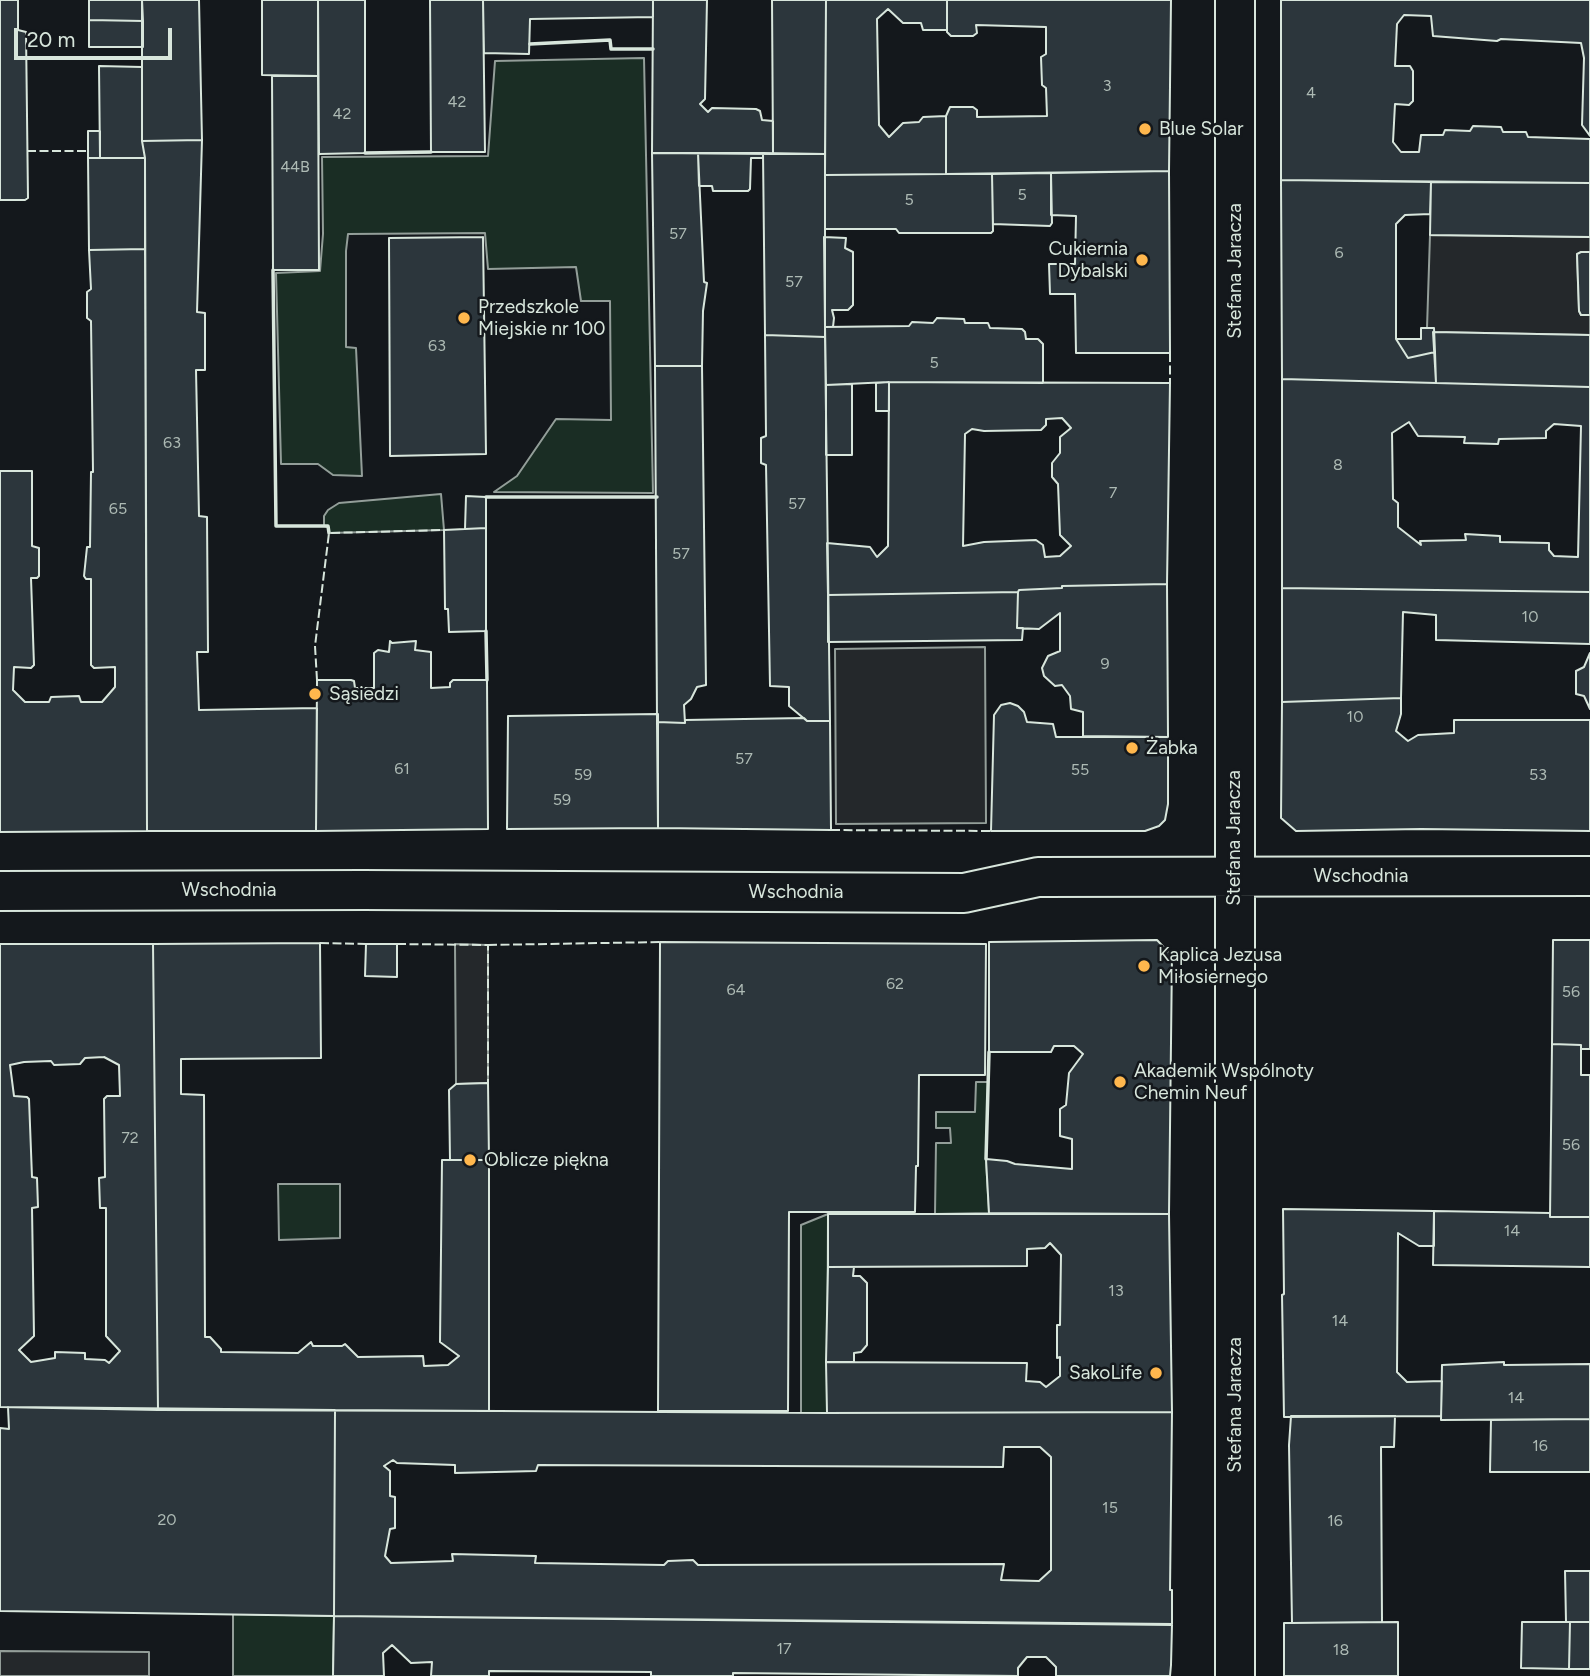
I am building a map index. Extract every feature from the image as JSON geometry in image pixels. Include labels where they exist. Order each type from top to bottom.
[{"type":"street","name":"Stefana Jaracza","points":[[1235,0],[1235,1676]]},
{"type":"street","name":"Wschodnia","points":[[0,891],[964,893],[1038,877],[1590,876]]},
{"type":"green space","points":[[644,58],[653,493],[494,492],[517,476],[556,419],[611,420],[610,301],[581,301],[576,267],[488,269],[485,233],[348,234],[346,347],[356,348],[362,476],[333,475],[318,464],[281,464],[276,273],[320,271],[323,234],[322,157],[488,156],[495,61]]},
{"type":"green space","points":[[441,494],[444,530],[329,533],[328,527],[324,526],[324,516],[339,503]]},
{"type":"green space","points":[[976,1082],[988,1082],[986,1159],[989,1213],[935,1214],[936,1143],[951,1143],[950,1128],[936,1128],[936,1112],[975,1112]]},
{"type":"green space","points":[[278,1184],[340,1184],[340,1238],[279,1240]]},
{"type":"green space","points":[[828,1214],[827,1413],[801,1413],[801,1225]]},
{"type":"green space","points":[[233,1614],[334,1616],[333,1676],[233,1676]]},
{"type":"shaded area","points":[[1430,235],[1590,237],[1590,252],[1577,255],[1579,311],[1581,315],[1590,315],[1590,335],[1433,332],[1433,328],[1427,328]]},
{"type":"shaded area","points":[[985,647],[986,823],[836,824],[835,649]]},
{"type":"shaded area","points":[[455,944],[488,945],[488,1083],[456,1084]]},
{"type":"shaded area","points":[[0,1651],[149,1652],[149,1676],[0,1676]]},
{"type":"building","points":[[0,0],[18,0],[18,30],[26,32],[28,198],[25,200],[0,200]]},
{"type":"building","points":[[89,0],[142,0],[143,21],[89,20]]},
{"type":"building","points":[[142,0],[199,0],[202,140],[142,141]]},
{"type":"building","points":[[262,0],[318,0],[318,76],[262,75]]},
{"type":"building","points":[[318,0],[365,0],[365,153],[319,154]]},
{"type":"building","points":[[430,0],[483,0],[485,152],[431,152]]},
{"type":"building","points":[[483,0],[653,0],[653,17],[530,19],[529,54],[484,53]]},
{"type":"building","points":[[653,0],[707,0],[705,99],[700,104],[708,112],[712,108],[760,111],[762,120],[773,121],[773,154],[652,153]]},
{"type":"building","points":[[772,0],[826,0],[825,154],[773,154]]},
{"type":"building","points":[[826,0],[947,0],[947,30],[923,30],[921,23],[903,23],[888,9],[877,19],[879,125],[889,137],[903,123],[919,122],[923,117],[946,116],[946,174],[825,175]]},
{"type":"building","points":[[947,0],[1171,0],[1169,171],[946,174],[946,116],[950,107],[973,107],[977,110],[977,117],[1047,116],[1041,57],[1046,54],[1046,27],[976,25],[977,33],[973,36],[951,36],[947,32]]},
{"type":"building","points":[[1281,0],[1590,0],[1590,136],[1582,125],[1584,58],[1581,43],[1433,36],[1431,16],[1404,15],[1397,24],[1395,66],[1410,66],[1413,71],[1413,101],[1409,105],[1395,104],[1393,142],[1401,152],[1419,152],[1421,135],[1443,135],[1445,130],[1470,131],[1473,126],[1501,127],[1503,132],[1526,132],[1528,137],[1590,139],[1590,183],[1281,180]]},
{"type":"building","points":[[89,20],[143,21],[143,47],[89,47]]},
{"type":"building","points":[[99,66],[142,67],[142,141],[145,158],[100,158]]},
{"type":"building","points":[[272,76],[318,76],[319,270],[273,270]]},
{"type":"building","points":[[88,131],[100,131],[100,158],[88,158]]},
{"type":"building","points":[[202,140],[197,312],[205,313],[205,370],[196,370],[199,516],[207,517],[208,652],[197,652],[199,710],[317,708],[316,831],[147,831],[145,158],[142,141]]},
{"type":"building","points":[[652,153],[698,153],[704,282],[707,283],[703,311],[702,366],[655,366]]},
{"type":"building","points":[[698,153],[763,153],[763,158],[751,158],[748,191],[713,191],[712,186],[699,186]]},
{"type":"building","points":[[763,153],[825,154],[825,337],[765,335]]},
{"type":"building","points":[[88,158],[145,158],[145,249],[89,250]]},
{"type":"building","points":[[1169,171],[1170,353],[1076,353],[1075,294],[1050,294],[1049,264],[1075,264],[1076,216],[1051,215],[1051,173]]},
{"type":"building","points":[[1051,173],[1050,226],[993,224],[992,174]]},
{"type":"building","points":[[992,174],[991,233],[899,233],[896,229],[825,229],[825,175]]},
{"type":"building","points":[[1281,180],[1431,182],[1430,214],[1405,215],[1396,224],[1396,339],[1408,358],[1435,352],[1436,383],[1282,379]]},
{"type":"building","points":[[1431,182],[1590,183],[1590,237],[1430,235]]},
{"type":"building","points":[[483,237],[486,454],[390,456],[389,238]]},
{"type":"building","points":[[824,237],[846,238],[845,248],[853,252],[853,305],[848,310],[832,310],[833,327],[825,327]]},
{"type":"building","points":[[145,249],[147,831],[0,832],[0,471],[32,471],[32,546],[39,548],[39,576],[31,578],[34,665],[31,668],[14,667],[13,690],[25,702],[49,702],[51,697],[79,696],[81,702],[102,702],[115,687],[115,667],[94,668],[91,665],[91,579],[84,576],[87,547],[90,547],[93,472],[91,321],[87,318],[87,292],[91,289],[89,250]]},
{"type":"building","points":[[1590,252],[1590,315],[1581,315],[1579,311],[1577,254]]},
{"type":"building","points":[[937,318],[964,319],[965,323],[988,323],[990,328],[1022,329],[1026,339],[1038,339],[1043,344],[1043,383],[889,382],[826,385],[825,327],[909,326],[912,322],[933,323]]},
{"type":"building","points":[[1421,328],[1434,328],[1435,352],[1408,358],[1396,339],[1421,339]]},
{"type":"building","points":[[1433,332],[1590,335],[1590,387],[1436,383]]},
{"type":"building","points":[[765,335],[825,337],[830,721],[807,721],[789,706],[789,687],[770,686],[766,465],[761,463],[761,438],[766,436]]},
{"type":"building","points":[[655,366],[702,366],[706,685],[697,687],[691,699],[684,705],[685,723],[657,722]]},
{"type":"building","points":[[1282,379],[1590,387],[1590,592],[1282,588]],"holes":[[[1409,422],[1418,436],[1465,437],[1464,443],[1498,444],[1499,439],[1546,438],[1546,431],[1554,424],[1581,426],[1578,557],[1554,556],[1549,550],[1549,543],[1500,542],[1500,536],[1465,534],[1466,540],[1420,541],[1421,545],[1398,527],[1398,503],[1393,499],[1392,433]]]},
{"type":"building","points":[[889,382],[1170,383],[1167,584],[1062,586],[1018,592],[828,595],[827,543],[870,547],[877,557],[888,546]],"holes":[[[1062,418],[1071,428],[1060,437],[1060,453],[1052,463],[1052,477],[1058,484],[1060,535],[1071,546],[1060,556],[1045,557],[1043,545],[1036,540],[984,542],[963,546],[965,434],[972,429],[1041,430],[1046,425],[1046,419]]]},
{"type":"building","points":[[889,382],[889,411],[876,411],[876,383]]},
{"type":"building","points":[[852,384],[852,455],[826,455],[826,385]]},
{"type":"building","points":[[466,496],[486,497],[486,528],[465,529]]},
{"type":"building","points":[[486,528],[486,631],[449,632],[448,609],[445,609],[444,530]]},
{"type":"building","points":[[1167,584],[1168,737],[1083,736],[1083,712],[1071,709],[1070,696],[1062,685],[1055,686],[1044,676],[1042,668],[1048,656],[1060,651],[1060,613],[1039,629],[1017,628],[1019,590],[1062,586]]},
{"type":"building","points":[[1282,588],[1590,592],[1590,644],[1436,640],[1436,615],[1403,612],[1401,698],[1282,702]]},
{"type":"building","points":[[1018,592],[1017,628],[1023,628],[1022,640],[828,642],[828,595]]},
{"type":"building","points":[[390,641],[416,641],[415,650],[431,652],[431,688],[450,687],[453,680],[487,680],[488,829],[316,831],[317,680],[351,680],[354,681],[355,688],[374,688],[374,653],[378,650],[389,652]]},
{"type":"building","points":[[1590,653],[1590,709],[1584,696],[1576,694],[1576,671],[1584,667]]},
{"type":"building","points":[[1401,698],[1401,714],[1396,731],[1408,741],[1418,735],[1454,733],[1454,720],[1590,720],[1590,831],[1296,831],[1281,818],[1282,702]]},
{"type":"building","points":[[1010,703],[1024,712],[1027,722],[1053,724],[1056,737],[1168,737],[1168,804],[1165,820],[1159,826],[1145,831],[991,831],[994,715],[1001,705]]},
{"type":"building","points":[[658,714],[658,828],[507,829],[508,716]]},
{"type":"building","points":[[804,718],[807,721],[830,721],[831,830],[658,828],[657,722]]},
{"type":"building","name":"Akademik Wspólnoty Chemin Neuf","points":[[1157,940],[1172,956],[1169,1214],[989,1213],[986,1159],[1072,1169],[1072,1139],[1060,1136],[1060,1109],[1066,1105],[1069,1073],[1083,1054],[1074,1046],[1054,1046],[1051,1052],[989,1052],[989,942]]},
{"type":"building","points":[[1553,940],[1590,940],[1590,1049],[1581,1049],[1581,1045],[1552,1044]]},
{"type":"building","points":[[660,942],[986,944],[985,1075],[919,1075],[915,1212],[789,1212],[788,1411],[658,1411]]},
{"type":"building","points":[[320,943],[321,1058],[181,1059],[181,1094],[204,1095],[205,1337],[210,1337],[221,1352],[298,1353],[311,1342],[313,1346],[345,1344],[358,1357],[423,1356],[424,1366],[448,1365],[459,1356],[440,1342],[442,1160],[489,1160],[489,1411],[158,1410],[153,944]]},
{"type":"building","points":[[0,944],[153,944],[158,1410],[0,1407]],"holes":[[[104,1057],[119,1065],[120,1096],[107,1096],[104,1099],[105,1177],[99,1178],[100,1208],[106,1208],[106,1336],[120,1351],[109,1363],[105,1360],[85,1359],[85,1353],[55,1352],[55,1358],[31,1362],[19,1350],[34,1336],[32,1208],[38,1207],[37,1178],[32,1177],[29,1099],[14,1096],[10,1065],[51,1061],[54,1065],[80,1064],[85,1058]]]},
{"type":"building","points":[[366,944],[397,944],[397,977],[365,976]]},
{"type":"building","points":[[1552,1044],[1581,1045],[1581,1075],[1590,1075],[1590,1217],[1550,1217]]},
{"type":"building","points":[[488,1083],[489,1160],[450,1160],[449,1090],[456,1084]]},
{"type":"building","points":[[1283,1209],[1434,1211],[1434,1246],[1419,1246],[1398,1233],[1397,1372],[1407,1382],[1442,1381],[1441,1416],[1284,1417]]},
{"type":"building","points":[[1434,1211],[1550,1213],[1550,1217],[1590,1217],[1590,1267],[1433,1265]]},
{"type":"building","points":[[828,1214],[1169,1214],[1172,1412],[827,1413],[826,1362],[1027,1363],[1026,1381],[1040,1382],[1046,1387],[1060,1376],[1057,1325],[1060,1325],[1061,1255],[1050,1243],[1045,1248],[1027,1249],[1027,1266],[828,1267]]},
{"type":"building","points":[[828,1267],[854,1267],[853,1276],[860,1276],[867,1283],[867,1345],[861,1352],[854,1353],[854,1362],[826,1362]]},
{"type":"building","points":[[1504,1362],[1504,1365],[1590,1364],[1590,1419],[1441,1420],[1442,1365]]},
{"type":"building","points":[[8,1407],[335,1410],[334,1616],[0,1611],[0,1428],[9,1429]]},
{"type":"building","points":[[335,1410],[1172,1412],[1172,1624],[334,1616]],"holes":[[[1004,1447],[1040,1447],[1051,1457],[1051,1570],[1039,1581],[1001,1580],[1004,1564],[698,1565],[693,1560],[668,1561],[664,1565],[535,1563],[536,1556],[452,1554],[453,1561],[391,1563],[385,1556],[390,1529],[395,1528],[395,1497],[390,1496],[390,1471],[384,1466],[393,1460],[397,1463],[455,1465],[455,1473],[536,1471],[538,1465],[1003,1467]]]},
{"type":"building","points":[[1291,1416],[1395,1416],[1394,1447],[1381,1447],[1382,1622],[1292,1623],[1289,1445]]},
{"type":"building","points":[[1590,1419],[1590,1472],[1490,1472],[1491,1420]]},
{"type":"building","points":[[1565,1571],[1590,1571],[1590,1622],[1566,1622]]},
{"type":"building","points":[[334,1616],[1172,1625],[1171,1665],[1170,1676],[1056,1676],[1056,1667],[1046,1657],[1027,1657],[1018,1668],[1018,1676],[733,1673],[733,1676],[651,1676],[651,1672],[489,1671],[489,1676],[431,1676],[432,1662],[411,1663],[392,1645],[383,1653],[384,1676],[333,1676]]},
{"type":"building","points":[[1398,1622],[1398,1676],[1284,1676],[1284,1623]]},
{"type":"building","points":[[1522,1622],[1570,1622],[1569,1669],[1521,1668]]},
{"type":"building","points":[[1570,1622],[1590,1622],[1590,1669],[1569,1669]]},
{"type":"fence","points":[[27,151],[88,151]]},
{"type":"fence","points":[[1170,353],[1170,383]]},
{"type":"fence","points":[[317,680],[315,646],[329,533],[444,530]]},
{"type":"fence","points":[[831,830],[991,831]]},
{"type":"fence","points":[[488,945],[660,942]]},
{"type":"fence","points":[[320,943],[366,944]]},
{"type":"fence","points":[[397,944],[488,945],[488,1083]]},
{"type":"wall","points":[[530,44],[610,40],[611,49],[653,49]]},
{"type":"wall","points":[[365,153],[431,152]]},
{"type":"wall","points":[[273,270],[276,526],[328,526],[329,533]]},
{"type":"wall","points":[[486,497],[657,497]]},
{"type":"wall","points":[[486,631],[487,680]]},
{"type":"wall","points":[[986,1159],[989,1052]]},
{"type":"place","name":"Blue Solar","points":[[1145,129]]},
{"type":"place","name":"Cukiernia Dybalski","points":[[1142,260]]},
{"type":"place","name":"Przedszkole Miejskie nr 100","points":[[464,318]]},
{"type":"place","name":"Sąsiedzi","points":[[315,694]]},
{"type":"place","name":"Żabka","points":[[1132,748]]},
{"type":"place","name":"Kaplica Jezusa Miłosiernego","points":[[1144,966]]},
{"type":"place","name":"Akademik Wspólnoty Chemin Neuf","points":[[1120,1082]]},
{"type":"place","name":"Oblicze piękna","points":[[470,1160]]},
{"type":"place","name":"SakoLife","points":[[1156,1373]]}]
